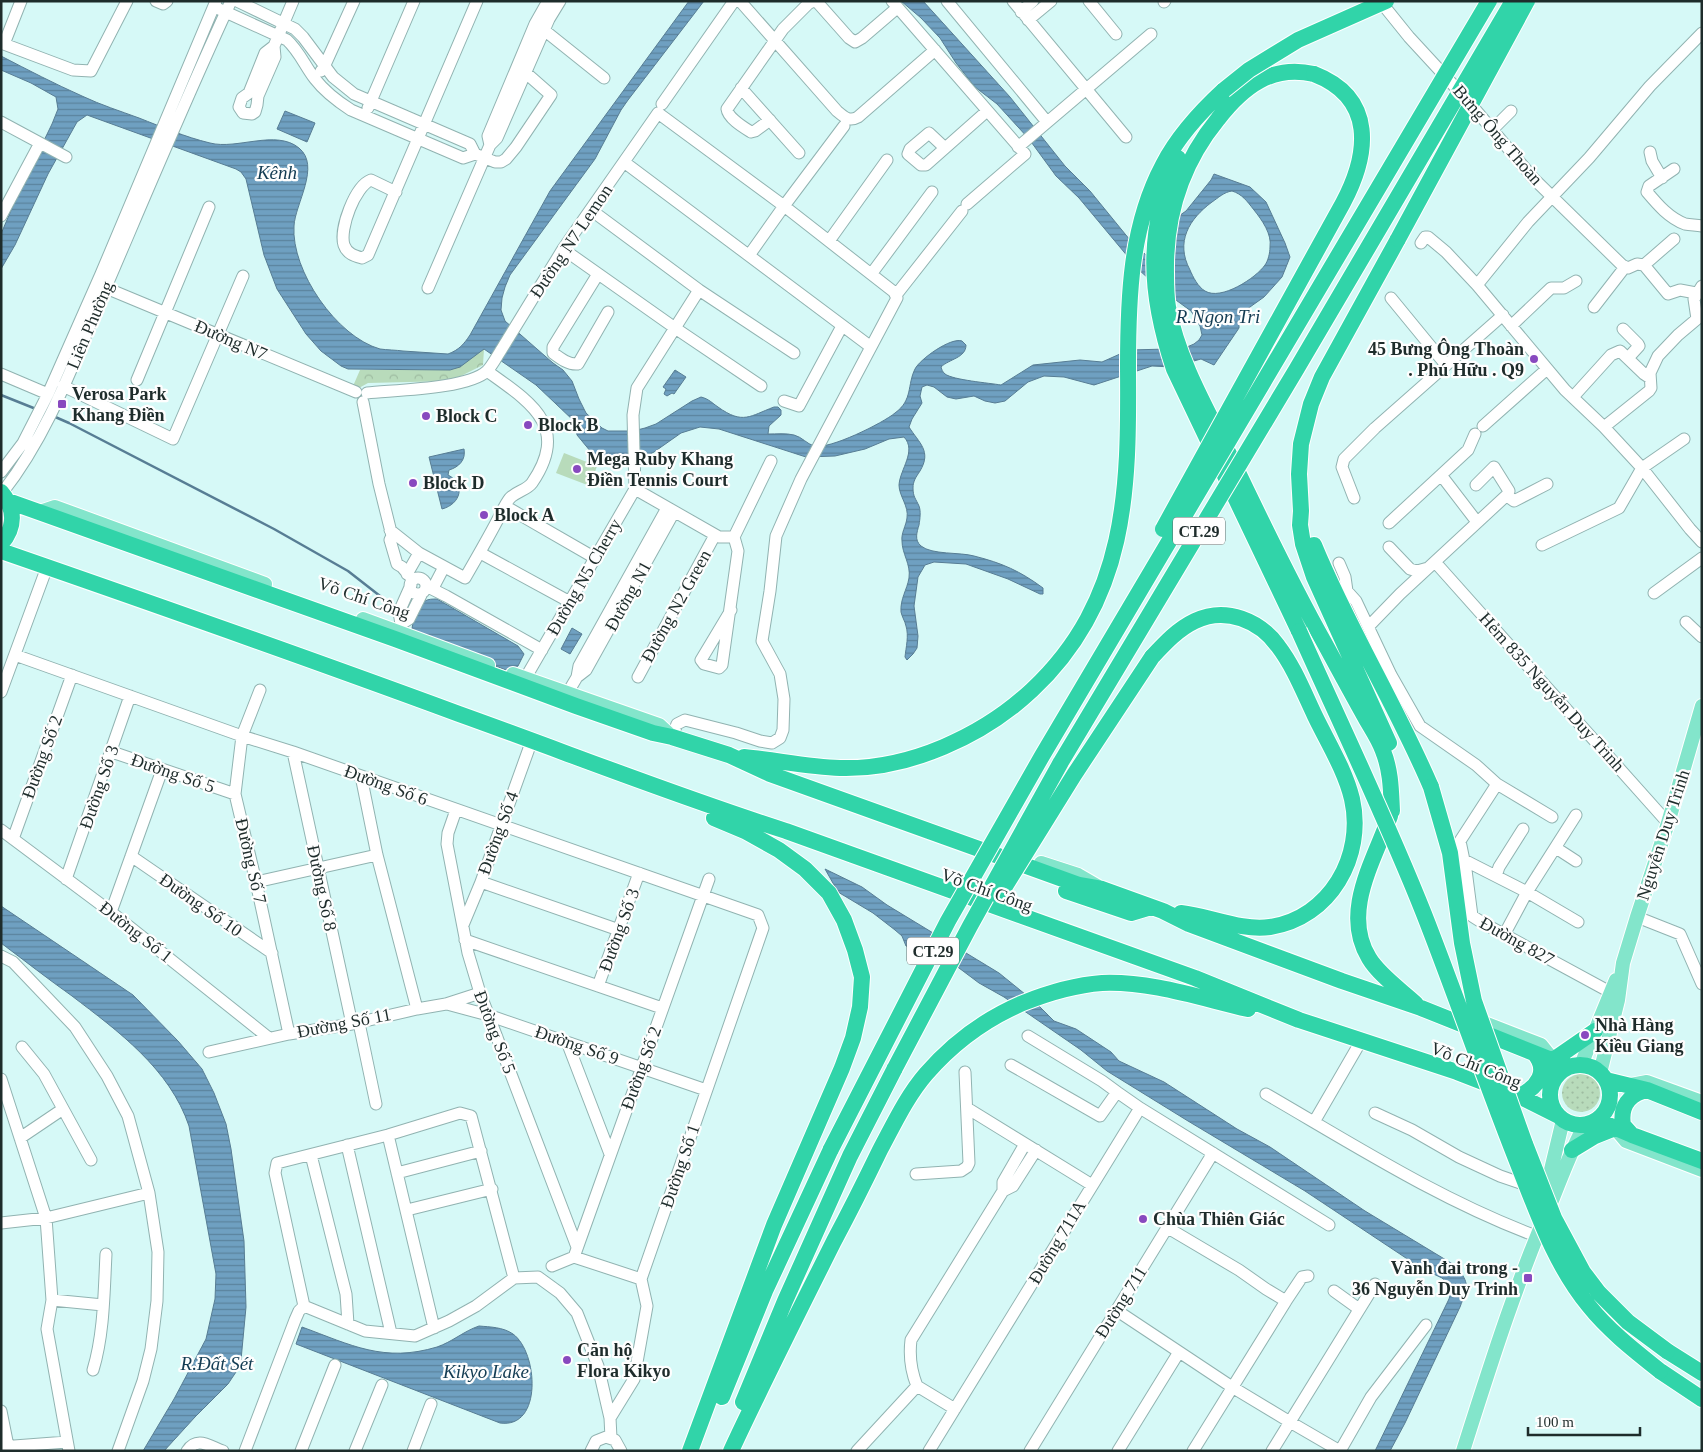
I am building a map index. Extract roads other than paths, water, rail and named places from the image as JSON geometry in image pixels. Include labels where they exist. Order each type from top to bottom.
[{"type":"highway","points":[[729,755],[812,766],[843,768],[910,759],[946,746],[980,728],[1017,704],[1061,660],[1082,628],[1098,598],[1110,569],[1118,536],[1127,470],[1129,300],[1132,268],[1148,198],[1163,165],[1182,134],[1207,106],[1255,66],[1298,40],[1386,1]]},
{"type":"highway","name":"CT.29","points":[[700,1451],[766,1291],[830,1149],[944,930],[1042,756],[1489,1]]},
{"type":"highway","name":"CT.29","points":[[724,1451],[785,1300],[850,1156],[970,926],[1061,762],[1296,370],[1513,1]]},
{"type":"highway","points":[[1422,1008],[1370,960],[1362,944],[1358,926],[1358,910],[1362,891],[1392,812],[1395,786],[1392,755],[1388,741],[1314,577],[1303,544],[1300,525],[1299,474],[1301,444],[1311,404],[1322,377],[1527,1]]},
{"type":"highway","points":[[1042,756],[1133,583],[1343,203],[1356,176],[1363,142],[1357,110],[1339,87],[1327,79],[1302,71],[1289,70],[1262,80],[1235,99],[1213,125],[1194,153],[1176,194],[1170,217],[1165,257],[1172,344]]},
{"type":"highway","points":[[1207,106],[1186,139],[1172,170],[1162,202],[1156,237],[1153,268],[1156,298],[1181,368],[1398,850],[1512,1151],[1549,1242],[1568,1277],[1589,1307],[1622,1341],[1660,1371],[1702,1399]]},
{"type":"highway","points":[[1181,368],[1306,610],[1383,750],[1391,786],[1392,812]]},
{"type":"highway","points":[[2,549],[11,542],[19,516],[8,498]]},
{"type":"highway","name":"Võ Chí Công","points":[[8,498],[40,512],[399,631],[652,733],[672,737],[729,755],[789,781],[1079,885],[1102,889],[1157,909],[1189,924],[1342,981],[1422,1008],[1448,1020],[1553,1060],[1575,1066]]},
{"type":"highway","points":[[1301,511],[1326,575],[1412,743],[1431,787],[1450,853],[1462,943],[1474,1001],[1525,1144],[1554,1218],[1583,1272],[1599,1293],[1628,1322],[1667,1351],[1702,1373]]},
{"type":"highway","points":[[22,558],[17,544],[19,529],[29,517],[40,512]]},
{"type":"highway","name":"Võ Chí Công","points":[[2,549],[167,612],[1116,950],[1299,1020],[1404,1054],[1519,1096],[1560,1118]]},
{"type":"highway","points":[[895,1068],[1074,775],[1152,657],[1167,640],[1196,620],[1210,616],[1226,615],[1243,618],[1256,624],[1267,633],[1290,665],[1342,772],[1352,799],[1355,836],[1351,857],[1340,880],[1314,909],[1294,919],[1270,927],[1250,927],[1194,914],[1157,909]]},
{"type":"highway","points":[[539,743],[745,831],[779,850],[805,869],[828,893],[844,920],[862,977],[860,1007],[853,1038],[842,1068],[774,1225],[690,1451]]},
{"type":"highway","name":"Võ Chí Công","points":[[789,781],[813,800],[1026,878],[1131,913],[1157,909]]},
{"type":"highway","points":[[731,1451],[773,1362],[890,1130],[912,1092],[925,1075],[977,1027],[1006,1010],[1039,997],[1072,987],[1102,983],[1147,985],[1299,1020]]},
{"type":"highway","points":[[1535,1104],[1548,1083],[1553,1060],[1595,1031]]},
{"type":"highway","points":[[1519,1096],[1528,1092],[1540,1077],[1539,1059],[1533,1052]]},
{"type":"highway","points":[[1575,1066],[1592,1067],[1603,1077],[1608,1087],[1609,1102],[1602,1115],[1591,1122],[1578,1125],[1560,1118],[1550,1100],[1552,1084],[1562,1071],[1575,1066]]},
{"type":"highway","points":[[1603,1077],[1647,1090],[1702,1112]]},
{"type":"highway","points":[[1615,1128],[1616,1105],[1622,1093],[1631,1085]]},
{"type":"highway","points":[[1632,1135],[1623,1125],[1623,1110],[1633,1095],[1647,1090]]},
{"type":"highway","points":[[1591,1122],[1615,1128],[1702,1161]]},
{"type":"highway","points":[[1572,1150],[1595,1136],[1615,1128]]},
{"type":"main road","name":"Nguyễn Duy Trinh","points":[[1603,1077],[1624,963],[1702,706]]},
{"type":"main road","name":"Võ Chí Công","points":[[729,755],[863,799],[959,836],[1078,876],[1102,889]]},
{"type":"main road","name":"Võ Chí Công","points":[[739,816],[758,828],[863,867],[1161,973],[1205,988],[1225,991]]},
{"type":"main road","name":"Nguyễn Duy Trinh","points":[[1575,1066],[1595,1031],[1610,992],[1624,963]]},
{"type":"main road","name":"Võ Chí Công","points":[[1448,1020],[1470,1018],[1541,1045],[1553,1060]]},
{"type":"main road","name":"Võ Chí Công","points":[[1404,1054],[1422,1067],[1520,1105],[1535,1104]]},
{"type":"main road","points":[[1631,1085],[1647,1082],[1702,1102]]},
{"type":"main road","points":[[1536,1236],[1560,1118]]},
{"type":"main road","points":[[1464,1451],[1484,1385],[1536,1236],[1572,1150],[1591,1122]]},
{"type":"main road","points":[[1615,1128],[1626,1142],[1702,1170]]},
{"type":"street","points":[[21,1],[3,44],[73,70],[91,71],[127,1]]},
{"type":"street","points":[[156,1],[163,4],[167,1]]},
{"type":"street","points":[[237,1],[295,28],[304,36],[324,67],[344,87],[371,102],[470,144],[479,156]]},
{"type":"street","points":[[276,41],[275,57],[258,96],[255,112],[252,114],[244,113],[239,107],[239,103],[249,93],[265,53],[276,41],[293,1]]},
{"type":"street","points":[[315,78],[324,67],[354,1]]},
{"type":"street","points":[[365,117],[414,1]]},
{"type":"street","points":[[396,192],[371,180],[358,191],[345,223],[343,244],[352,255],[362,258],[368,255],[396,192],[477,1]]},
{"type":"street","points":[[428,288],[479,156],[497,138],[526,73],[548,1]]},
{"type":"street","points":[[490,145],[488,136],[540,26],[560,1]]},
{"type":"street","name":"Đường N7 Lemon","points":[[487,371],[563,249],[592,210],[734,1]]},
{"type":"street","points":[[740,1],[840,114],[851,120],[858,117],[935,50]]},
{"type":"street","points":[[672,737],[677,724],[685,720],[736,732],[760,741],[772,742],[780,738],[783,730],[784,699],[780,674],[762,641],[776,536],[812,460],[897,298],[896,295],[965,208],[1025,154],[1021,145],[987,111],[894,4],[862,38],[855,42],[849,38],[820,4],[813,1],[792,19],[727,109],[730,116],[753,132],[770,120]]},
{"type":"street","points":[[947,1],[1042,126]]},
{"type":"street","points":[[1013,1],[1126,137]]},
{"type":"street","points":[[1025,16],[1033,1]]},
{"type":"street","points":[[1025,16],[1051,1]]},
{"type":"street","points":[[1089,1],[1116,34]]},
{"type":"street","name":"Bưng Ông Thoàn","points":[[1380,1],[1468,100],[1534,179],[1552,196],[1528,222],[1477,285]]},
{"type":"street","points":[[160,148],[215,4],[228,6],[276,41],[294,47],[315,78],[334,100],[365,117],[463,158],[479,156],[495,162],[501,162],[506,159],[551,95],[526,73]]},
{"type":"street","points":[[173,116],[228,6]]},
{"type":"street","points":[[540,26],[604,78]]},
{"type":"street","points":[[1604,427],[1647,394],[1651,388],[1651,370],[1658,356],[1697,319],[1698,315],[1694,302],[1699,290],[1680,290],[1670,294],[1666,293],[1644,265],[1637,264],[1630,268],[1625,267],[1552,196],[1589,158],[1650,86],[1702,33]]},
{"type":"street","points":[[1021,145],[1151,34]]},
{"type":"street","points":[[742,88],[812,169]]},
{"type":"street","points":[[660,109],[872,274],[896,295]]},
{"type":"street","points":[[1493,129],[1511,110]]},
{"type":"street","points":[[945,148],[987,111]]},
{"type":"street","points":[[1,122],[62,155]]},
{"type":"street","points":[[750,254],[844,126]]},
{"type":"street","points":[[1,216],[41,144]]},
{"type":"street","name":"Liên Phường","points":[[53,396],[63,386],[106,288],[160,148]]},
{"type":"street","name":"Liên Phường","points":[[8,498],[18,473],[34,448],[41,421],[53,396],[101,274],[160,148]]},
{"type":"street","points":[[1650,152],[1652,161],[1662,178]]},
{"type":"street","points":[[829,241],[887,160]]},
{"type":"street","points":[[624,162],[750,254],[871,347]]},
{"type":"street","points":[[1674,170],[1650,186],[1647,192],[1660,208],[1683,223],[1702,226]]},
{"type":"street","points":[[872,274],[932,192]]},
{"type":"street","points":[[137,380],[209,207]]},
{"type":"street","points":[[592,210],[699,290],[794,353]]},
{"type":"street","points":[[1421,243],[1425,237],[1428,237],[1446,252],[1477,285],[1573,397],[1642,468],[1702,542]]},
{"type":"street","points":[[1644,265],[1674,239]]},
{"type":"street","points":[[563,249],[761,386]]},
{"type":"street","points":[[1594,307],[1625,267]]},
{"type":"street","points":[[598,274],[553,347],[553,353],[564,361],[578,364],[608,312]]},
{"type":"street","points":[[63,386],[172,439],[219,335],[243,276]]},
{"type":"street","points":[[1511,326],[1551,288],[1564,288],[1576,281]]},
{"type":"street","name":"Đường N7","points":[[106,288],[362,396]]},
{"type":"street","points":[[699,290],[637,388],[634,396],[635,489],[715,535],[734,537]]},
{"type":"street","points":[[1391,298],[1446,365]]},
{"type":"street","points":[[1354,498],[1342,467],[1344,459],[1375,428],[1503,316]]},
{"type":"street","points":[[784,401],[799,406],[842,326]]},
{"type":"street","points":[[1624,329],[1638,344],[1628,358]]},
{"type":"street","points":[[1573,397],[1611,355],[1620,351],[1650,378]]},
{"type":"street","points":[[1389,523],[1468,450],[1479,430],[1547,368]]},
{"type":"street","points":[[391,533],[419,553],[465,578],[509,500],[532,484],[544,463],[549,442],[546,430],[534,407],[487,371],[474,379],[459,384],[362,396],[391,533],[396,539],[408,577]]},
{"type":"street","points":[[1,374],[53,396]]},
{"type":"street","name":"Liên Phường","points":[[1,472],[41,421]]},
{"type":"street","points":[[1542,545],[1619,508],[1642,468],[1684,439]]},
{"type":"street","points":[[1,462],[23,442]]},
{"type":"street","points":[[731,610],[738,550],[734,537],[771,461]]},
{"type":"street","points":[[1369,626],[1400,594],[1507,496],[1509,491],[1494,467],[1476,485]]},
{"type":"street","points":[[1441,475],[1477,522]]},
{"type":"street","points":[[1507,496],[1514,502],[1547,484]]},
{"type":"street","name":"Đường N5 Cherry","points":[[523,682],[635,489]]},
{"type":"street","points":[[510,509],[595,558]]},
{"type":"street","name":"Đường N1","points":[[565,697],[577,677],[579,666],[628,586],[671,510]]},
{"type":"street","name":"Đường N2 Green","points":[[638,677],[715,535]]},
{"type":"street","points":[[1389,547],[1410,569],[1417,571],[1431,565]]},
{"type":"street","points":[[399,631],[399,612],[405,598],[408,577],[419,553]]},
{"type":"street","points":[[484,555],[570,602]]},
{"type":"street","points":[[1654,593],[1702,558]]},
{"type":"street","points":[[1339,563],[1345,577],[1347,591],[1356,601],[1391,674],[1420,726],[1476,765],[1497,784],[1552,818]]},
{"type":"street","name":"Hẻm 835 Nguyễn Duy Trinh","points":[[1431,565],[1668,823]]},
{"type":"street","points":[[1,692],[47,567]]},
{"type":"street","points":[[399,631],[409,619],[416,604],[444,567]]},
{"type":"street","points":[[408,577],[422,578],[427,589],[542,650]]},
{"type":"street","points":[[1686,622],[1702,637]]},
{"type":"street","name":"Đường Số 6","points":[[15,655],[758,915]]},
{"type":"street","name":"Đường Số 2","points":[[13,839],[72,675]]},
{"type":"street","name":"Đường Số 7","points":[[260,690],[242,736],[234,794],[256,882],[289,1034]]},
{"type":"street","name":"Đường Số 3","points":[[66,879],[130,696]]},
{"type":"street","name":"Đường Số 4","points":[[463,925],[481,882],[501,825],[539,743]]},
{"type":"street","name":"Đường Số 5","points":[[112,752],[234,794]]},
{"type":"street","name":"Đường Số 8","points":[[293,752],[317,869],[376,1104]]},
{"type":"street","points":[[111,912],[162,770]]},
{"type":"street","points":[[362,776],[377,855],[416,1009]]},
{"type":"street","name":"Đường 827","points":[[1497,784],[1460,841],[1472,916],[1610,992]]},
{"type":"street","name":"Đường Số 5","points":[[456,810],[448,833],[447,844],[465,940],[480,993],[568,1223],[576,1252]]},
{"type":"street","points":[[1504,935],[1527,892],[1576,815]]},
{"type":"street","points":[[1496,876],[1499,867],[1523,829]]},
{"type":"street","name":"Đường Số 1","points":[[1,830],[111,912],[269,1038]]},
{"type":"street","points":[[1556,848],[1576,861]]},
{"type":"street","points":[[256,882],[377,855]]},
{"type":"street","name":"Đường Số 10","points":[[131,856],[272,953]]},
{"type":"street","points":[[1464,860],[1527,892],[1578,922]]},
{"type":"street","name":"Đường Số 3","points":[[598,986],[639,873]]},
{"type":"street","name":"Đường Số 2","points":[[576,1252],[709,879]]},
{"type":"street","points":[[481,882],[619,930]]},
{"type":"street","name":"Đường Số 1","points":[[641,1279],[763,928],[758,915]]},
{"type":"street","points":[[1637,917],[1680,934],[1702,984]]},
{"type":"street","points":[[465,940],[662,1008]]},
{"type":"street","points":[[1,956],[13,962],[75,1027],[107,1076],[128,1116],[149,1193],[158,1252],[157,1301],[151,1349],[143,1381],[118,1451]]},
{"type":"street","name":"Đường Số 11","points":[[208,1052],[269,1038],[446,1004],[480,993]]},
{"type":"street","name":"Đường Số 9","points":[[446,1004],[488,1015],[706,1090]]},
{"type":"street","points":[[1028,1036],[1329,1225]]},
{"type":"street","points":[[1314,1122],[1361,1041]]},
{"type":"street","points":[[567,1042],[610,1154]]},
{"type":"street","points":[[22,1047],[44,1074],[91,1160]]},
{"type":"street","points":[[1011,1065],[1100,1116],[1117,1092]]},
{"type":"street","points":[[916,1174],[960,1172],[969,1163],[965,1072]]},
{"type":"street","points":[[1,1079],[46,1218],[52,1300],[47,1329],[68,1446],[6,1448],[1,1411]]},
{"type":"street","points":[[1266,1094],[1432,1190],[1504,1224],[1536,1236]]},
{"type":"street","points":[[967,1108],[1092,1185]]},
{"type":"street","name":"Đường 711A","points":[[929,1451],[1140,1108]]},
{"type":"street","points":[[20,1138],[63,1109]]},
{"type":"street","points":[[304,1306],[275,1173],[277,1163],[388,1135],[460,1113],[471,1116],[492,1189],[514,1278]]},
{"type":"street","points":[[1375,1113],[1412,1130],[1459,1157],[1500,1176],[1521,1182],[1546,1193]]},
{"type":"street","points":[[388,1135],[434,1328]]},
{"type":"street","points":[[1004,1191],[1003,1182],[1025,1144]]},
{"type":"street","points":[[347,1145],[391,1333]]},
{"type":"street","points":[[955,1410],[917,1386],[911,1366],[911,1340],[1004,1191],[1014,1186],[1036,1150]]},
{"type":"street","points":[[397,1173],[481,1151]]},
{"type":"street","name":"Đường 711","points":[[1030,1451],[1213,1153]]},
{"type":"street","points":[[311,1154],[346,1294],[348,1324]]},
{"type":"street","points":[[406,1210],[492,1189]]},
{"type":"street","points":[[1,1223],[46,1218],[149,1193]]},
{"type":"street","points":[[568,1223],[588,1217]]},
{"type":"street","points":[[1168,1228],[1239,1270],[1266,1290],[1286,1300]]},
{"type":"street","points":[[552,1266],[576,1252],[641,1279],[647,1306],[634,1379],[610,1418]]},
{"type":"street","points":[[93,1370],[97,1358],[104,1305],[106,1254]]},
{"type":"street","points":[[1193,1451],[1286,1300],[1302,1277],[1308,1276]]},
{"type":"street","points":[[304,1306],[365,1331],[415,1336],[476,1306],[514,1278],[538,1278],[560,1293],[577,1313],[598,1366],[610,1418],[611,1438]]},
{"type":"street","points":[[1272,1451],[1376,1284]]},
{"type":"street","points":[[1334,1291],[1359,1309]]},
{"type":"street","points":[[52,1300],[104,1305]]},
{"type":"street","points":[[245,1451],[295,1320],[299,1311],[304,1306]]},
{"type":"street","points":[[1116,1310],[1232,1387],[1340,1451],[1371,1397],[1426,1325]]},
{"type":"street","points":[[1118,1451],[1179,1352]]},
{"type":"street","points":[[301,1451],[335,1365]]},
{"type":"street","points":[[355,1451],[382,1385]]},
{"type":"street","points":[[857,1451],[917,1386]]},
{"type":"street","points":[[413,1451],[431,1404]]},
{"type":"street","points":[[591,1451],[596,1441],[601,1438],[611,1438],[618,1443],[621,1451]]},
{"type":"street","points":[[187,1451],[191,1444],[199,1442],[222,1451]]},
{"type":"water","points":[[689,1],[704,1],[621,110],[595,159],[510,275],[502,298],[501,310],[505,321],[563,370],[572,381],[586,413],[608,431],[633,431],[656,424],[701,397],[727,413],[740,417],[752,416],[778,407],[781,410],[781,415],[769,426],[768,434],[794,435],[811,445],[821,446],[856,435],[895,413],[905,403],[915,369],[918,365],[936,350],[951,342],[962,341],[966,345],[960,356],[941,367],[945,374],[963,380],[1001,385],[1033,365],[1080,360],[1102,362],[1129,350],[1187,347],[1199,340],[1202,335],[1200,326],[1191,311],[1158,287],[1139,270],[1079,198],[1056,176],[1029,139],[997,104],[975,87],[956,63],[940,38],[901,1],[923,1],[1010,97],[1065,166],[1090,191],[1130,240],[1147,256],[1176,218],[1186,211],[1214,174],[1250,187],[1266,202],[1290,257],[1282,277],[1264,297],[1243,312],[1239,321],[1239,328],[1214,365],[1201,359],[1172,367],[1152,366],[1094,385],[1064,377],[1044,376],[1028,382],[1005,401],[995,403],[974,396],[956,399],[947,397],[934,387],[927,385],[922,387],[920,396],[922,403],[909,427],[923,448],[925,458],[913,486],[914,496],[920,510],[917,541],[921,546],[932,551],[968,555],[1002,565],[1018,572],[1043,588],[1043,594],[966,564],[934,562],[925,565],[918,577],[914,606],[918,636],[917,648],[907,660],[905,657],[907,630],[901,614],[901,607],[909,578],[909,568],[902,546],[907,514],[899,485],[909,448],[908,442],[904,437],[889,439],[865,449],[835,456],[806,457],[719,429],[700,427],[681,433],[644,457],[622,461],[608,460],[591,452],[577,435],[575,422],[536,385],[484,349],[460,367],[450,370],[348,369],[321,351],[306,334],[277,289],[264,255],[246,179],[241,172],[87,115],[77,122],[48,174],[15,245],[1,269],[1,234],[58,109],[56,97],[31,83],[1,70],[1,56],[89,99],[192,138],[221,144],[279,140],[299,148],[305,156],[308,165],[305,186],[294,226],[295,244],[300,263],[320,300],[333,317],[364,342],[380,349],[448,354],[461,346],[470,335],[550,191]],"holes":[[[1232,191],[1247,201],[1266,227],[1270,242],[1269,254],[1265,265],[1246,282],[1229,291],[1212,293],[1202,289],[1193,276],[1186,260],[1184,241],[1191,224],[1204,209],[1224,194]]]},
{"type":"water","points":[[285,111],[315,123],[307,142],[277,129]]},
{"type":"water","points":[[675,370],[686,377],[674,394],[672,393],[667,396],[664,394],[666,389],[663,387]]},
{"type":"water","points":[[464,449],[463,460],[459,465],[449,470],[448,475],[457,483],[459,493],[453,503],[442,509],[429,457]]},
{"type":"water","points":[[429,599],[437,599],[518,646],[524,654],[518,666],[509,671],[417,637],[412,632],[412,629],[422,603]]},
{"type":"water","points":[[572,628],[582,634],[570,654],[561,649]]},
{"type":"water","points":[[825,869],[862,887],[887,905],[999,973],[1036,1003],[1054,1021],[1076,1029],[1111,1052],[1119,1061],[1164,1082],[1237,1129],[1270,1147],[1365,1211],[1456,1266],[1466,1281],[1463,1300],[1390,1451],[1375,1451],[1449,1299],[1451,1292],[1448,1284],[1442,1278],[1421,1268],[1305,1191],[1107,1071],[1081,1050],[1004,997],[979,983],[943,956],[931,951],[906,946],[902,936],[895,930],[873,913],[838,892]]},
{"type":"water","name":"R.Đất Sét","points":[[1,906],[133,995],[178,1041],[202,1069],[226,1124],[244,1241],[246,1307],[241,1360],[228,1384],[164,1451],[143,1451],[174,1399],[206,1339],[215,1299],[216,1274],[189,1126],[180,1105],[169,1087],[141,1053],[107,1023],[1,943]]},
{"type":"water","name":"Kikyo Lake","points":[[479,1326],[501,1329],[513,1334],[521,1343],[528,1356],[532,1388],[530,1402],[524,1414],[514,1422],[500,1423],[296,1344],[302,1327],[368,1350],[400,1353],[437,1347]]},
{"type":"waterway","points":[[1,395],[36,409]]},
{"type":"waterway","points":[[53,416],[274,529],[348,571],[389,603],[397,607]]},
{"type":"place","name":"45 Bưng Ông Thoàn . Phú Hữu . Q9","points":[[1534,359]]},
{"type":"place","name":"Verosa Park Khang Điền","points":[[62,404]]},
{"type":"place","name":"Block C","points":[[426,416]]},
{"type":"place","name":"Block B","points":[[528,425]]},
{"type":"place","name":"Mega Ruby Khang Điền Tennis Court","points":[[577,469]]},
{"type":"place","name":"Block D","points":[[413,483]]},
{"type":"place","name":"Block A","points":[[484,515]]},
{"type":"place","name":"Nhà Hàng Kiều Giang","points":[[1585,1035]]},
{"type":"place","name":"Chùa Thiên Giác","points":[[1143,1219]]},
{"type":"place","name":"Vành đai trong - 36 Nguyễn Duy Trinh","points":[[1528,1278]]},
{"type":"place","name":"Căn hộ Flora Kikyo","points":[[567,1360]]},
{"type":"water label","name":"Kênh","points":[[277,172]]},
{"type":"water label","name":"R.Ngọn Tri","points":[[1218,316]]}]
